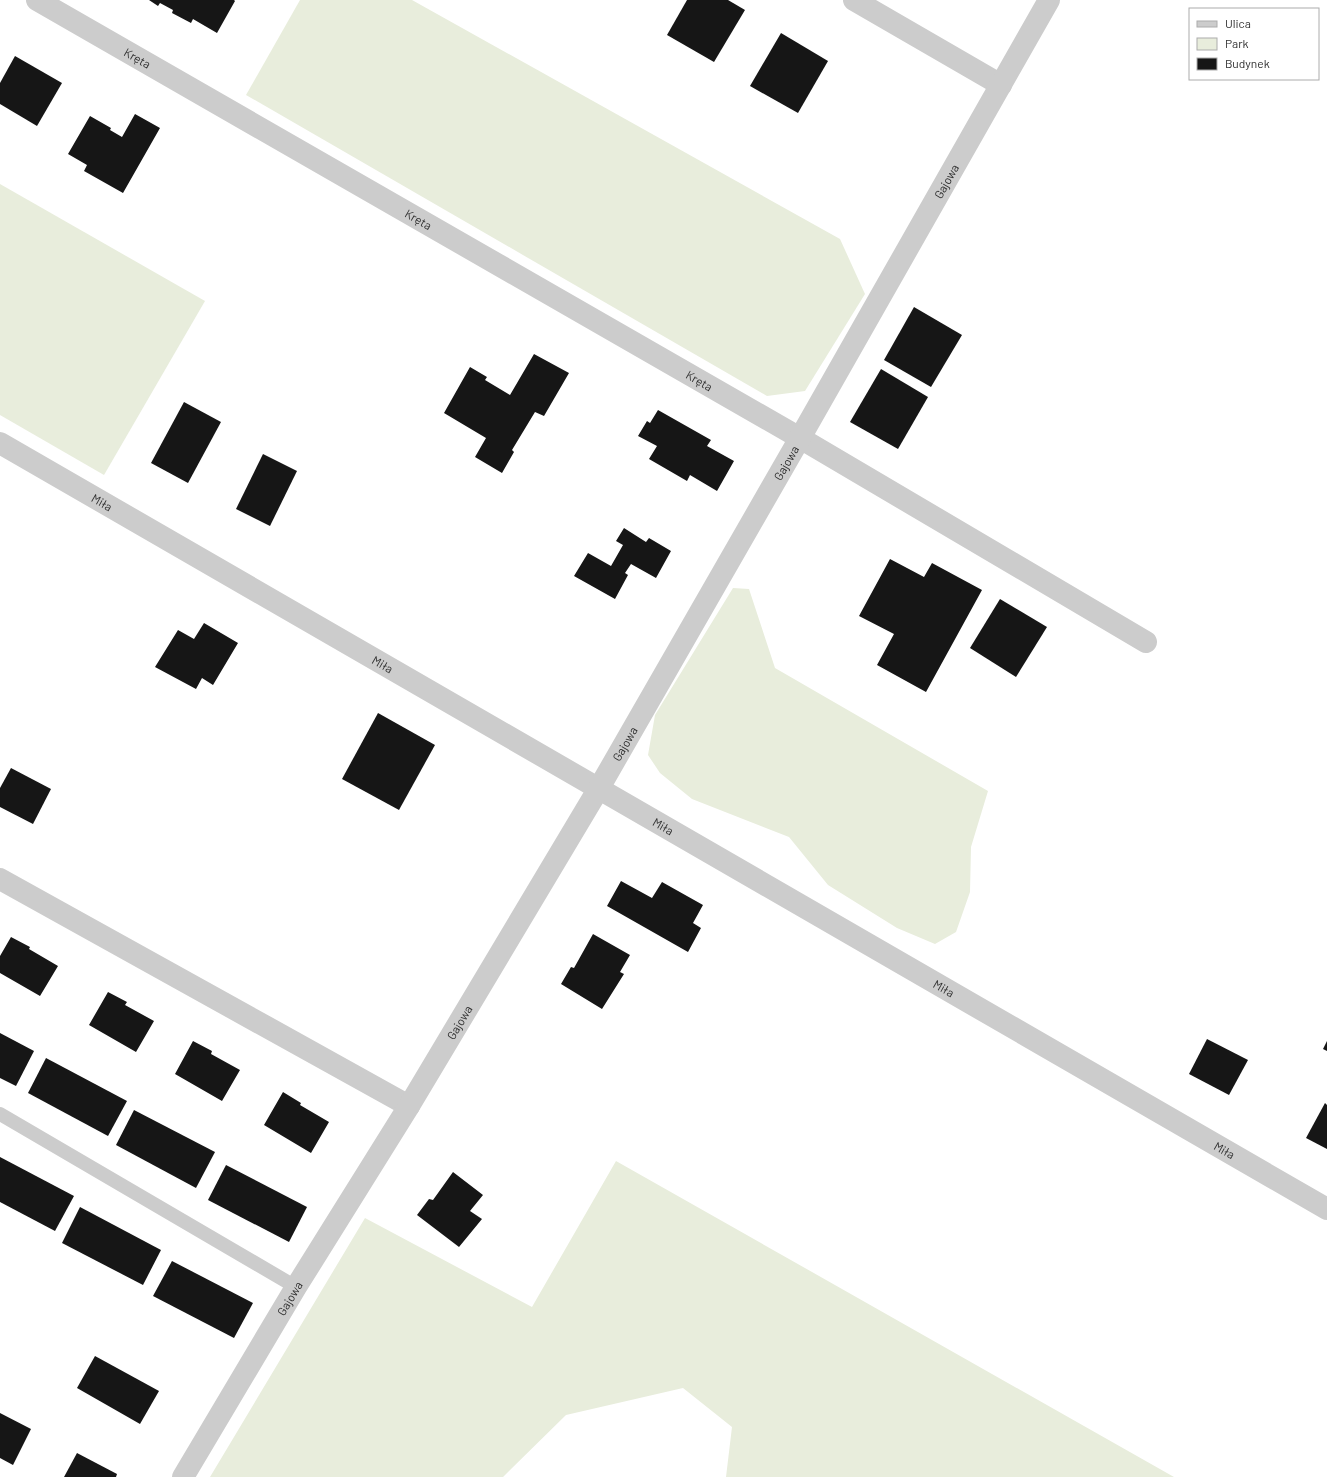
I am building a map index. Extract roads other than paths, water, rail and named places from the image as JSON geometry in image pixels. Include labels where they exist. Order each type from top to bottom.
[{"type":"street","name":"Kręta","points":[[37,0],[800,438],[1146,642]]},
{"type":"street","points":[[854,0],[1001,86]]},
{"type":"street","name":"Gajowa","points":[[183,1477],[296,1287],[409,1106],[599,788],[1050,0]]},
{"type":"street","name":"Miła","points":[[0,442],[1327,1210]]},
{"type":"street","points":[[0,879],[409,1106]]},
{"type":"lane","points":[[0,1114],[296,1287]]}]
